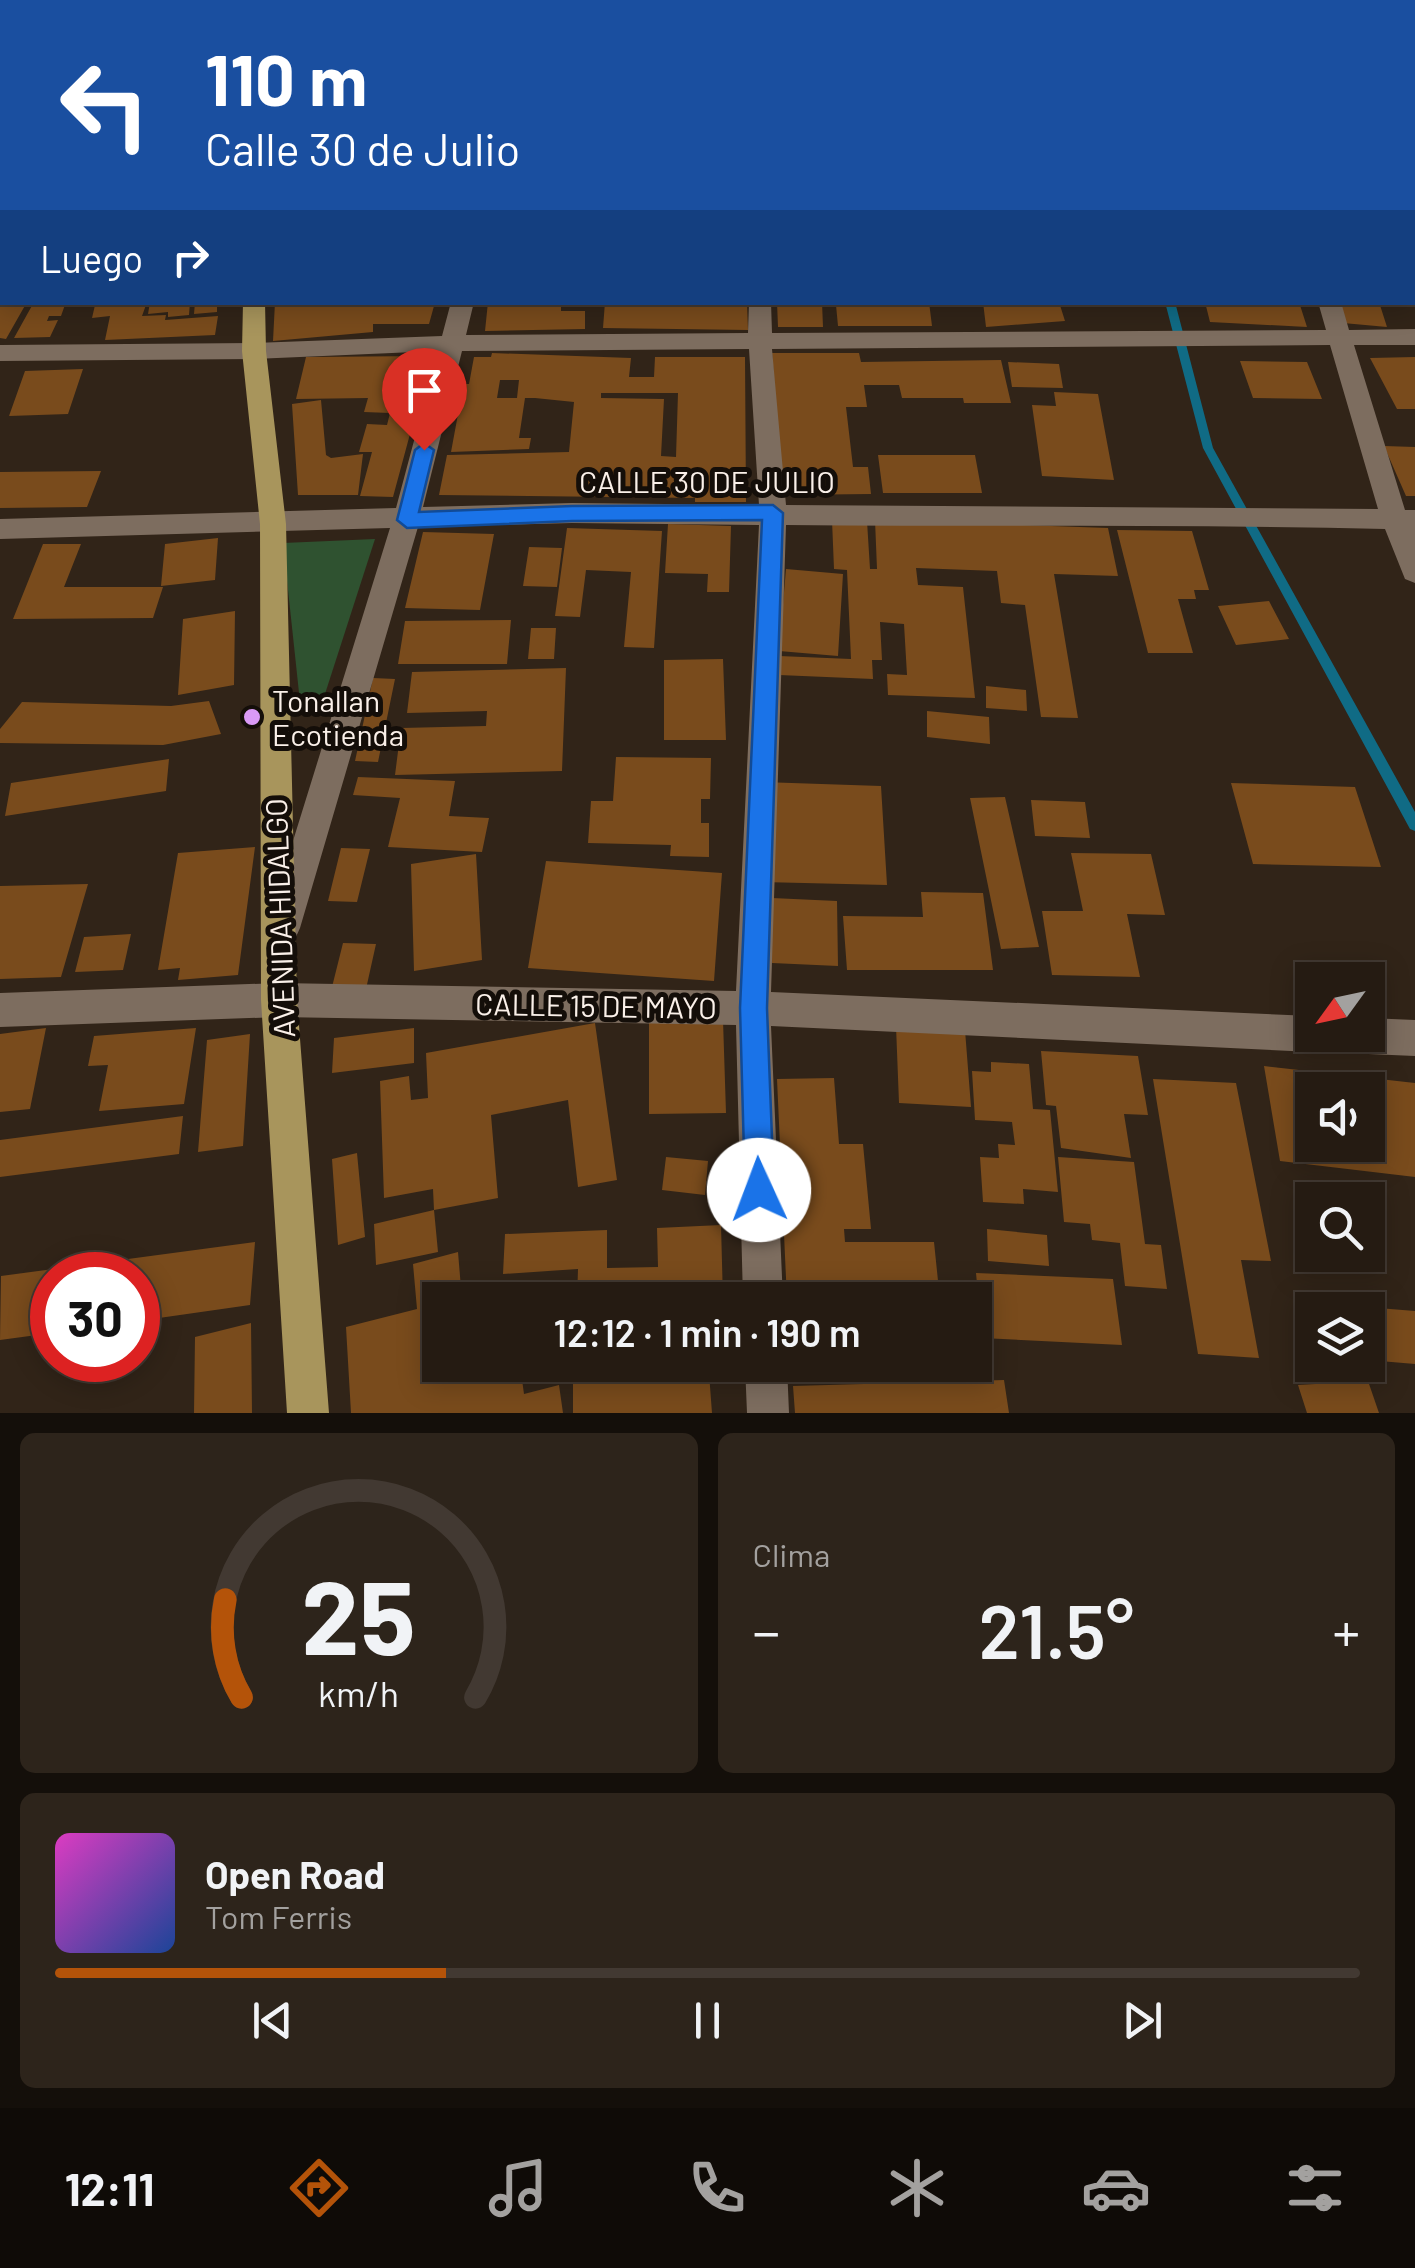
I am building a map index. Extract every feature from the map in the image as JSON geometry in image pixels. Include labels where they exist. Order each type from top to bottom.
[{"type":"main road","name":"AVENIDA HIDALGO","points":[[254,305],[254,351],[272,524],[279,1000],[308,1413]]},
{"type":"street","points":[[277,950],[407,520],[463,305]]},
{"type":"street","points":[[760,305],[773,513],[753,1008],[762,1282]]},
{"type":"street","points":[[1329,305],[1405,520],[1415,572]]},
{"type":"street","points":[[0,353],[254,351],[450,343],[1415,338]]},
{"type":"street","name":"CALLE 30 DE JULIO","points":[[0,529],[572,514],[1114,518],[1216,515],[1405,520]]},
{"type":"street","name":"CALLE 15 DE MAYO","points":[[0,1010],[279,1000],[753,1008],[1295,1033]]},
{"type":"street","points":[[1385,1037],[1415,1038]]},
{"type":"street","points":[[767,1382],[768,1413]]},
{"type":"green space","points":[[375,539],[324,697],[300,702],[283,543]]},
{"type":"building","points":[[0,305],[25,305],[6,339],[0,338]]},
{"type":"building","points":[[32,305],[65,305],[61,316],[49,316],[47,321],[58,320],[50,337],[14,338]]},
{"type":"building","points":[[95,305],[146,305],[142,316],[166,315],[165,320],[218,316],[215,335],[105,340],[110,316],[92,318]]},
{"type":"building","points":[[150,305],[190,305],[189,315],[148,314]]},
{"type":"building","points":[[195,305],[217,305],[217,312],[194,314]]},
{"type":"building","points":[[275,305],[444,305],[434,306],[429,324],[373,324],[373,332],[273,341]]},
{"type":"building","points":[[488,305],[561,305],[561,311],[585,311],[585,329],[485,331]]},
{"type":"building","points":[[605,305],[747,305],[748,330],[603,328]]},
{"type":"building","points":[[777,305],[822,305],[823,327],[778,327]]},
{"type":"building","points":[[836,305],[929,305],[932,326],[838,326]]},
{"type":"building","points":[[983,305],[1060,305],[1065,321],[986,327]]},
{"type":"building","points":[[1206,305],[1300,305],[1307,327],[1210,322]]},
{"type":"building","points":[[1339,305],[1380,305],[1387,327],[1343,323]]},
{"type":"building","points":[[492,353],[631,358],[629,377],[654,377],[655,357],[745,357],[746,502],[439,495],[447,455],[569,452],[574,402],[525,398],[519,438],[531,438],[529,449],[451,452],[461,398],[455,398],[457,384],[469,384],[474,357],[491,357]],"holes":[[[500,380],[519,380],[517,398],[497,398]],[[601,393],[678,393],[676,457],[661,456],[664,399],[601,398]]]},
{"type":"building","points":[[772,353],[859,353],[861,362],[1001,360],[1011,403],[902,398],[899,385],[864,385],[867,407],[846,407],[853,467],[868,467],[871,494],[783,495]]},
{"type":"building","points":[[427,356],[393,497],[360,496],[372,452],[359,452],[367,424],[387,425],[390,413],[364,412],[368,398],[296,399],[306,357]]},
{"type":"building","points":[[1415,357],[1415,409],[1397,409],[1370,358]]},
{"type":"building","points":[[1240,361],[1307,362],[1322,399],[1253,398]]},
{"type":"building","points":[[1008,362],[1059,364],[1063,388],[1012,387]]},
{"type":"building","points":[[83,369],[68,414],[9,416],[25,371]]},
{"type":"building","points":[[1054,392],[1098,394],[1114,480],[1042,476],[1032,405],[1056,406]]},
{"type":"building","points":[[321,400],[326,455],[331,458],[363,454],[358,495],[298,495],[292,404]]},
{"type":"building","points":[[1384,446],[1415,447],[1415,496],[1406,496]]},
{"type":"building","points":[[878,455],[975,455],[982,493],[883,493]]},
{"type":"building","points":[[101,471],[87,507],[0,508],[0,472]]},
{"type":"building","points":[[832,520],[867,521],[870,569],[877,569],[875,520],[1108,528],[1118,576],[1054,574],[1078,718],[1041,717],[1025,605],[1001,603],[997,571],[916,568],[918,585],[963,587],[975,698],[888,695],[887,674],[907,675],[904,624],[880,622],[882,660],[872,660],[873,679],[779,675],[779,656],[851,659],[847,570],[834,569]]},
{"type":"building","points":[[668,524],[731,526],[729,592],[707,592],[708,574],[665,573]]},
{"type":"building","points":[[567,528],[662,531],[654,648],[624,647],[631,572],[586,570],[580,617],[555,616]]},
{"type":"building","points":[[1117,530],[1192,531],[1209,590],[1194,590],[1196,599],[1178,599],[1193,653],[1148,653]]},
{"type":"building","points":[[423,532],[494,534],[480,610],[405,608]]},
{"type":"building","points":[[218,538],[215,580],[161,586],[165,544]]},
{"type":"building","points":[[43,544],[81,544],[64,587],[163,587],[153,618],[13,619]]},
{"type":"building","points":[[529,547],[562,548],[557,587],[523,586]]},
{"type":"building","points":[[786,569],[843,574],[838,656],[779,651]]},
{"type":"building","points":[[1269,601],[1289,639],[1236,645],[1218,606]]},
{"type":"building","points":[[235,611],[234,685],[178,695],[183,619]]},
{"type":"building","points":[[511,620],[507,664],[398,664],[405,621]]},
{"type":"building","points":[[531,628],[556,628],[554,659],[528,659]]},
{"type":"building","points":[[723,659],[726,740],[664,740],[664,660]]},
{"type":"building","points":[[566,668],[562,771],[395,775],[401,728],[486,726],[487,711],[407,713],[412,672]]},
{"type":"building","points":[[373,678],[395,679],[378,762],[355,761]]},
{"type":"building","points":[[986,686],[1026,690],[1027,711],[986,708]]},
{"type":"building","points":[[209,701],[221,734],[163,745],[0,743],[0,729],[22,702],[171,706]]},
{"type":"building","points":[[927,711],[989,717],[990,744],[927,737]]},
{"type":"building","points":[[616,757],[711,758],[710,799],[701,799],[701,823],[709,823],[709,857],[670,856],[671,845],[588,843],[591,801],[613,801]]},
{"type":"building","points":[[169,759],[166,791],[5,816],[11,783]]},
{"type":"building","points":[[358,777],[455,781],[449,816],[489,818],[482,852],[388,847],[400,798],[353,795]]},
{"type":"building","points":[[762,782],[881,786],[887,885],[762,882]]},
{"type":"building","points":[[1231,783],[1355,787],[1381,867],[1253,864]]},
{"type":"building","points":[[1005,797],[1039,947],[1001,949],[970,798]]},
{"type":"building","points":[[1031,800],[1085,802],[1090,838],[1035,836]]},
{"type":"building","points":[[255,847],[238,975],[178,980],[180,968],[158,970],[178,853]]},
{"type":"building","points":[[341,848],[370,849],[357,902],[328,901]]},
{"type":"building","points":[[1071,853],[1151,854],[1165,915],[1127,914],[1140,977],[1052,975],[1042,911],[1083,911]]},
{"type":"building","points":[[476,854],[482,960],[414,971],[411,864]]},
{"type":"building","points":[[546,861],[722,873],[714,981],[528,968]]},
{"type":"building","points":[[88,884],[61,977],[0,979],[0,886]]},
{"type":"building","points":[[921,892],[983,893],[993,970],[847,970],[843,916],[923,917]]},
{"type":"building","points":[[772,898],[837,901],[838,966],[772,963]]},
{"type":"building","points":[[131,934],[123,970],[75,972],[84,937]]},
{"type":"building","points":[[343,943],[376,944],[366,989],[332,987]]},
{"type":"building","points":[[723,1020],[726,1113],[649,1114],[649,1021]]},
{"type":"building","points":[[595,1023],[617,1180],[578,1187],[568,1100],[491,1115],[498,1198],[434,1210],[433,1189],[384,1198],[380,1081],[409,1076],[411,1100],[428,1098],[426,1053]]},
{"type":"building","points":[[896,1026],[965,1030],[971,1107],[899,1103]]},
{"type":"building","points":[[46,1028],[30,1109],[0,1112],[0,1034]]},
{"type":"building","points":[[196,1028],[184,1104],[99,1111],[108,1065],[88,1066],[94,1036]]},
{"type":"building","points":[[414,1028],[414,1063],[332,1073],[334,1038]]},
{"type":"building","points":[[250,1034],[243,1146],[198,1152],[207,1040]]},
{"type":"building","points":[[1041,1051],[1138,1056],[1148,1115],[1124,1114],[1131,1158],[1061,1148],[1056,1106],[1046,1105]]},
{"type":"building","points":[[991,1062],[1029,1064],[1033,1109],[1050,1110],[1058,1192],[1023,1189],[1024,1204],[983,1202],[980,1157],[999,1158],[998,1144],[1015,1145],[1012,1122],[975,1120],[972,1071],[991,1072]]},
{"type":"building","points":[[1264,1066],[1317,1072],[1295,1072],[1295,1162],[1385,1162],[1385,1080],[1415,1083],[1415,1177],[1280,1161]]},
{"type":"building","points":[[834,1078],[839,1144],[863,1144],[871,1229],[844,1229],[845,1242],[934,1242],[938,1282],[786,1282],[777,1079]]},
{"type":"building","points":[[1153,1079],[1236,1083],[1271,1261],[1241,1260],[1259,1358],[1198,1354]]},
{"type":"building","points":[[183,1116],[179,1154],[0,1177],[0,1140]]},
{"type":"building","points":[[357,1153],[365,1237],[338,1245],[332,1159]]},
{"type":"building","points":[[666,1157],[708,1161],[705,1195],[662,1190]]},
{"type":"building","points":[[1058,1157],[1134,1162],[1145,1244],[1161,1245],[1167,1289],[1125,1286],[1120,1243],[1092,1240],[1090,1224],[1064,1222]]},
{"type":"building","points":[[434,1210],[438,1252],[376,1265],[374,1224]]},
{"type":"building","points":[[721,1225],[723,1282],[578,1282],[578,1269],[503,1274],[505,1234],[607,1230],[607,1268],[658,1267],[657,1228]]},
{"type":"building","points":[[987,1229],[1047,1235],[1049,1266],[988,1261]]},
{"type":"building","points":[[255,1242],[250,1305],[160,1318],[160,1255]]},
{"type":"building","points":[[458,1252],[460,1282],[422,1282],[422,1382],[522,1382],[524,1394],[559,1385],[563,1413],[351,1413],[346,1327],[417,1309],[413,1264]]},
{"type":"building","points":[[30,1272],[30,1336],[0,1340],[1,1276]]},
{"type":"building","points":[[976,1273],[1113,1279],[1122,1345],[992,1338],[992,1282],[977,1282]]},
{"type":"building","points":[[1385,1309],[1415,1311],[1415,1364],[1385,1361]]},
{"type":"building","points":[[251,1323],[252,1413],[194,1413],[195,1337]]},
{"type":"building","points":[[1004,1380],[1009,1413],[795,1413],[793,1386]]},
{"type":"building","points":[[573,1382],[710,1382],[712,1413],[573,1413]]},
{"type":"building","points":[[1368,1382],[1379,1413],[1307,1413],[1298,1385]]},
{"type":"waterway","points":[[1171,305],[1208,448],[1415,825]]},
{"type":"place","name":"Tonallan Ecotienda","points":[[252,717]]},
{"type":"route","points":[[424,450],[407,520],[773,513],[762,709],[753,1008],[759,1190]]}]
